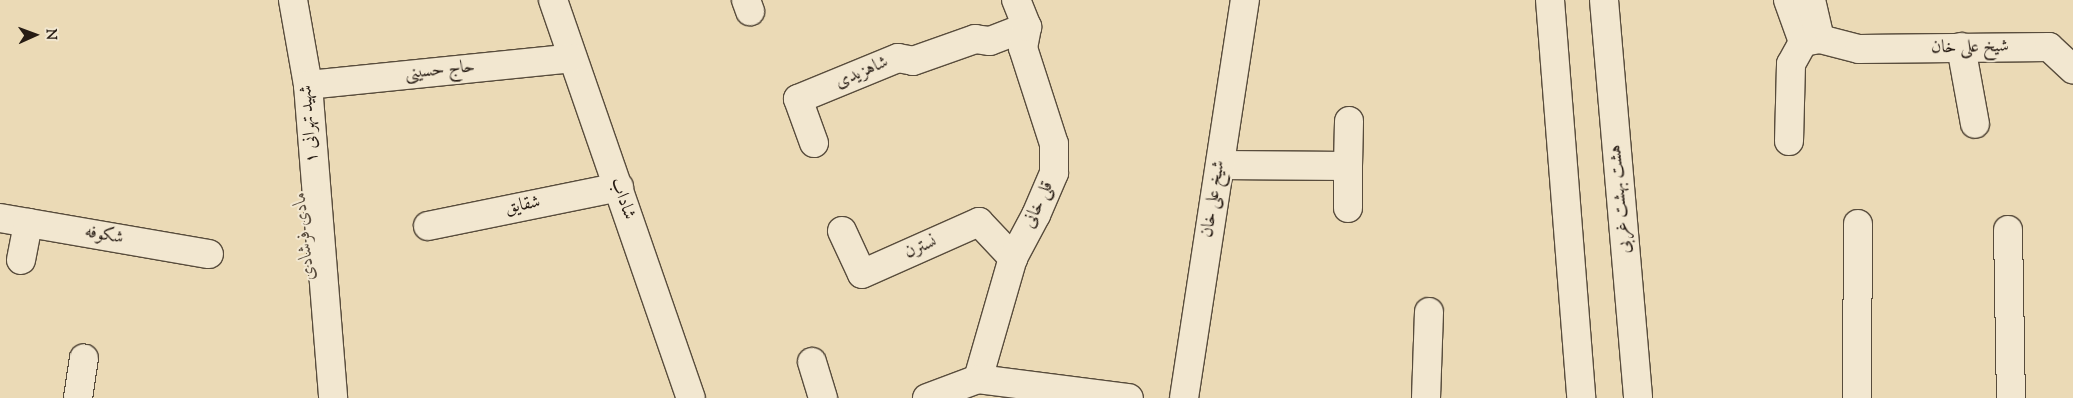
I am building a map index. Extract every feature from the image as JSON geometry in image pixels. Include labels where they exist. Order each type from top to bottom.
[{"type":"street","name":"شهید تهرانی ۱","points":[[293,0],[308,85],[333,398]]},
{"type":"street","name":"شاداب","points":[[553,0],[691,398]]},
{"type":"street","name":"قلی خانی","points":[[978,379],[1012,258],[1036,215],[1054,173],[1054,144],[1023,48],[1027,27],[1016,0]]},
{"type":"street","name":"شیخ علی خان","points":[[1184,398],[1245,0]]},
{"type":"street","points":[[1550,0],[1581,398]]},
{"type":"street","name":"هشت بهشت غربی","points":[[1604,0],[1638,398]]},
{"type":"street","points":[[1788,0],[1811,40]]},
{"type":"street","points":[[1789,141],[1791,64],[1811,40],[1811,0]]},
{"type":"street","name":"شاهزیدی","points":[[814,142],[798,100],[898,58],[913,62],[975,39],[990,41],[1027,27]]},
{"type":"street","name":"شیخ علی خان","points":[[1811,40],[1858,50],[2049,47],[2073,69]]},
{"type":"street","points":[[1961,48],[1975,124]]},
{"type":"street","name":"حاج حسینی","points":[[308,85],[572,58]]},
{"type":"street","points":[[1348,208],[1349,121]]},
{"type":"street","points":[[1220,165],[1348,166]]},
{"type":"street","name":"شقایق","points":[[428,226],[618,187]]},
{"type":"street","name":"شکوفه","points":[[0,218],[209,254]]},
{"type":"street","name":"نسترن","points":[[842,230],[862,274],[979,222],[1012,258]]},
{"type":"street","points":[[21,260],[28,223]]},
{"type":"street","points":[[1857,398],[1858,224]]},
{"type":"street","points":[[2008,230],[2011,398]]},
{"type":"street","points":[[1426,398],[1429,312]]},
{"type":"street","points":[[78,398],[84,358]]},
{"type":"street","points":[[812,362],[823,398]]},
{"type":"street","points":[[927,398],[978,379],[1129,398]]},
{"type":"water label","name":"مادی فرشادی","points":[[305,236]]}]
